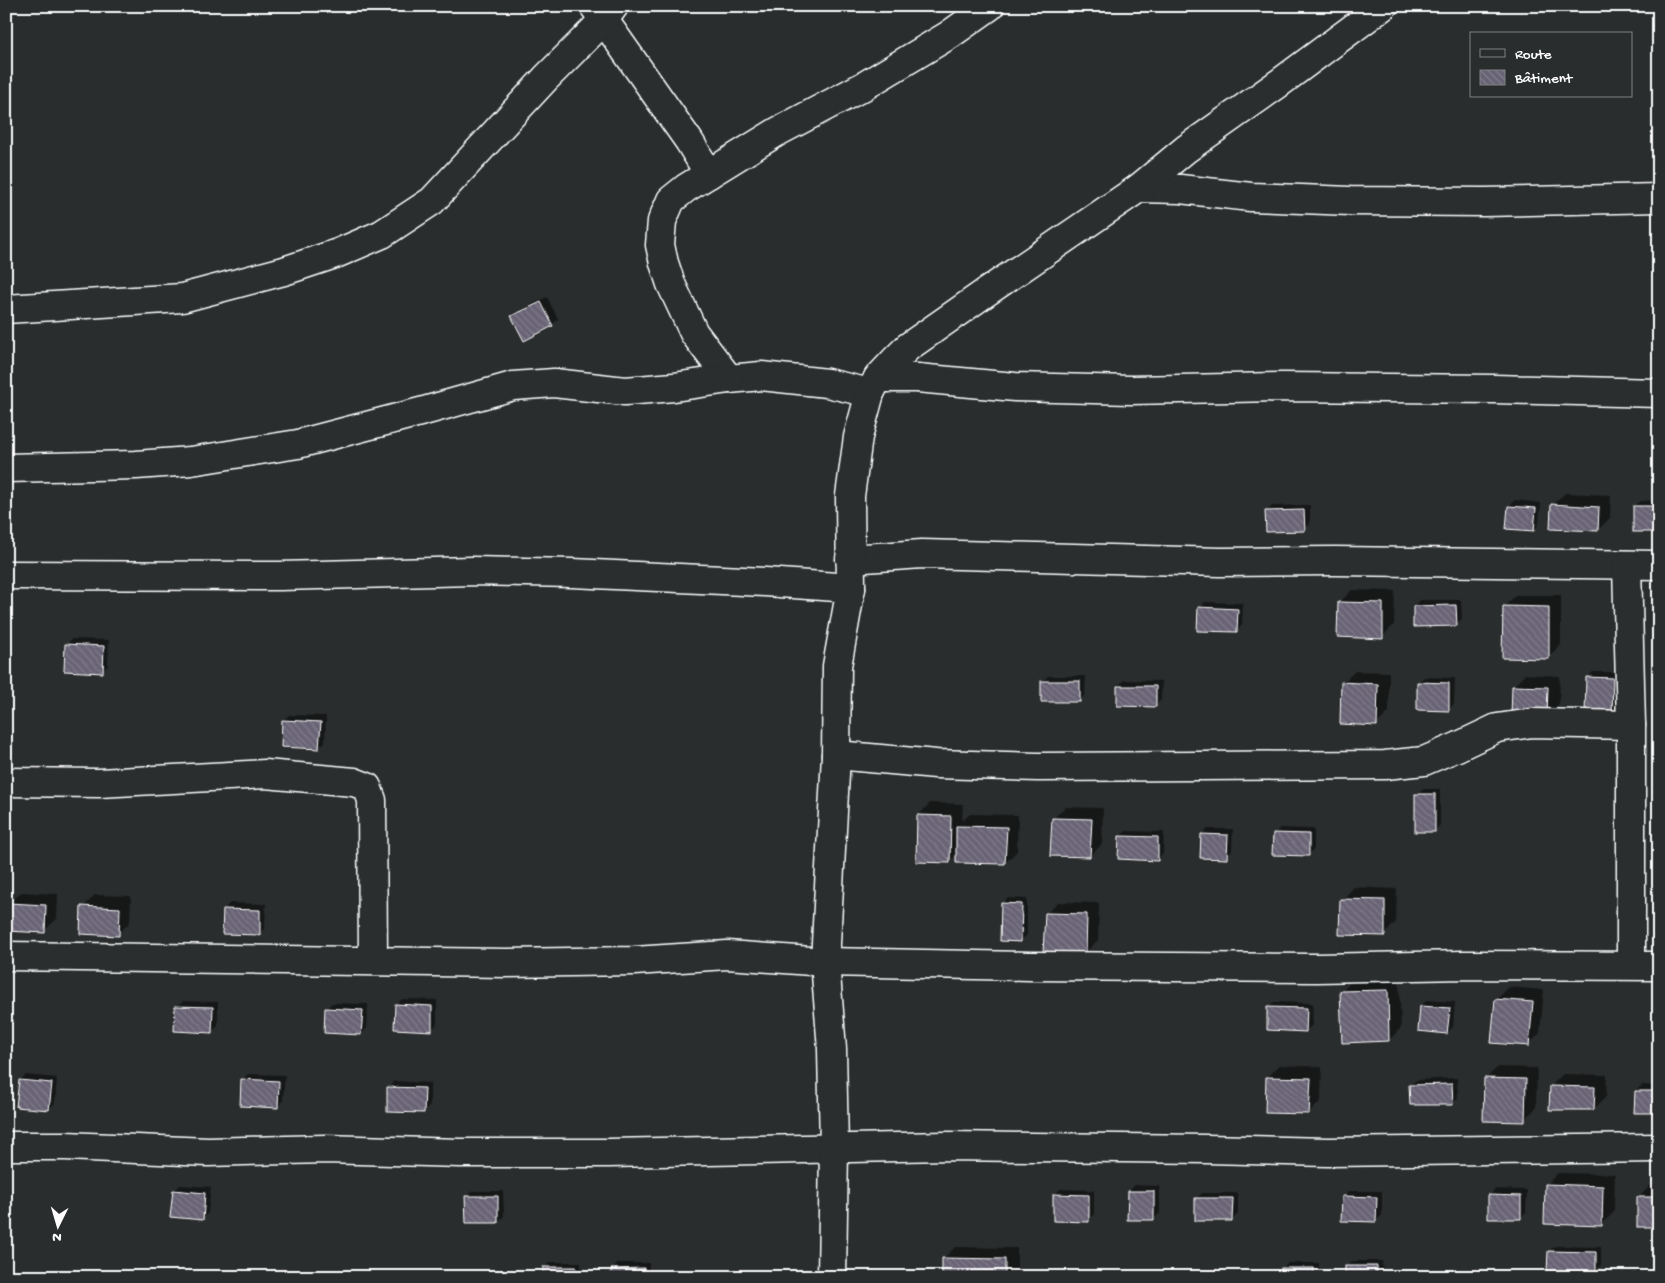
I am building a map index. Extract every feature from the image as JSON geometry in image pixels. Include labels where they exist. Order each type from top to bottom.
[{"type":"street","points":[[730,379],[694,333],[671,284],[660,245],[662,221],[671,200],[686,188],[777,132],[864,86],[949,35],[990,6]]},
{"type":"street","points":[[832,1277],[834,1148],[832,1049],[825,962],[836,755],[837,666],[851,588],[850,496],[858,437],[874,386],[908,347],[1048,248],[1139,188],[1186,149],[1383,6]]},
{"type":"street","points":[[6,309],[182,298],[293,268],[338,253],[382,234],[432,201],[604,11],[689,140],[709,174]]},
{"type":"street","points":[[1139,188],[1180,189],[1251,197],[1350,201],[1475,202],[1659,198]]},
{"type":"street","points":[[6,468],[69,468],[191,461],[306,441],[513,386],[554,383],[625,391],[761,376],[874,386],[918,378],[1014,387],[1131,390],[1283,387],[1494,388],[1659,393]]},
{"type":"street","points":[[850,558],[922,554],[1220,562],[1335,561],[1659,565]]},
{"type":"street","points":[[1627,565],[1631,726],[1631,965]]},
{"type":"street","points":[[6,575],[280,576],[481,571],[572,573],[851,588]]},
{"type":"street","points":[[836,755],[936,764],[1038,767],[1385,765],[1424,761],[1497,728],[1532,723],[1631,726]]},
{"type":"street","points":[[6,782],[99,783],[264,774],[354,782],[367,787],[372,800],[373,960]]},
{"type":"street","points":[[6,956],[507,963],[634,961],[728,955],[825,962],[929,965],[1220,967],[1659,966]]},
{"type":"street","points":[[6,1146],[74,1146],[208,1152],[326,1149],[460,1153],[1057,1147],[1328,1152],[1659,1148]]},
{"type":"building","points":[[541,302],[553,326],[524,341],[511,316]]},
{"type":"building","points":[[1551,504],[1599,507],[1598,531],[1550,529]]},
{"type":"building","points":[[1508,506],[1536,508],[1534,531],[1506,529]]},
{"type":"building","points":[[1633,506],[1659,506],[1659,532],[1633,532]]},
{"type":"building","points":[[1304,510],[1305,531],[1266,532],[1265,511]]},
{"type":"building","points":[[1338,602],[1383,603],[1383,639],[1337,637]]},
{"type":"building","points":[[1456,605],[1457,626],[1413,627],[1413,606]]},
{"type":"building","points":[[1503,606],[1549,607],[1549,659],[1502,658]]},
{"type":"building","points":[[1198,607],[1238,609],[1237,632],[1197,631]]},
{"type":"building","points":[[65,644],[104,646],[103,673],[64,671]]},
{"type":"building","points":[[1586,677],[1613,678],[1612,716],[1585,715]]},
{"type":"building","points":[[1041,681],[1080,681],[1080,702],[1041,702]]},
{"type":"building","points":[[1341,682],[1378,684],[1377,726],[1340,724]]},
{"type":"building","points":[[1417,682],[1449,683],[1449,711],[1417,710]]},
{"type":"building","points":[[1117,686],[1156,686],[1156,707],[1117,706]]},
{"type":"building","points":[[1512,686],[1548,687],[1547,717],[1511,717]]},
{"type":"building","points":[[282,720],[321,722],[319,749],[281,747]]},
{"type":"building","points":[[1415,794],[1435,794],[1435,832],[1415,832]]},
{"type":"building","points":[[917,815],[951,816],[950,863],[916,862]]},
{"type":"building","points":[[1052,818],[1092,819],[1090,857],[1050,856]]},
{"type":"building","points":[[956,826],[1007,827],[1005,864],[956,863]]},
{"type":"building","points":[[1273,833],[1309,834],[1309,856],[1272,855]]},
{"type":"building","points":[[1201,834],[1228,835],[1227,859],[1200,858]]},
{"type":"building","points":[[1119,836],[1158,837],[1158,861],[1118,859]]},
{"type":"building","points":[[1340,899],[1385,900],[1385,936],[1339,935]]},
{"type":"building","points":[[8,903],[46,905],[45,933],[6,931]]},
{"type":"building","points":[[1001,903],[1022,904],[1021,942],[1000,941]]},
{"type":"building","points":[[81,906],[120,908],[119,936],[80,934]]},
{"type":"building","points":[[223,909],[260,910],[260,935],[222,934]]},
{"type":"building","points":[[1045,913],[1087,914],[1086,954],[1043,953]]},
{"type":"building","points":[[1388,990],[1389,1041],[1342,1043],[1340,991]]},
{"type":"building","points":[[1495,999],[1533,1002],[1529,1046],[1491,1043]]},
{"type":"building","points":[[395,1004],[432,1006],[432,1031],[394,1029]]},
{"type":"building","points":[[175,1006],[213,1007],[212,1033],[174,1031]]},
{"type":"building","points":[[1420,1006],[1450,1008],[1447,1034],[1418,1031]]},
{"type":"building","points":[[1267,1007],[1307,1008],[1306,1032],[1267,1030]]},
{"type":"building","points":[[325,1008],[363,1010],[361,1035],[324,1033]]},
{"type":"building","points":[[1266,1077],[1311,1078],[1309,1114],[1265,1113]]},
{"type":"building","points":[[1484,1078],[1526,1079],[1525,1122],[1483,1121]]},
{"type":"building","points":[[241,1079],[279,1081],[278,1108],[240,1106]]},
{"type":"building","points":[[19,1080],[52,1083],[49,1110],[16,1107]]},
{"type":"building","points":[[1452,1084],[1453,1105],[1410,1105],[1409,1085]]},
{"type":"building","points":[[1550,1086],[1595,1087],[1594,1110],[1549,1110]]},
{"type":"building","points":[[387,1087],[425,1088],[424,1113],[387,1112]]},
{"type":"building","points":[[1635,1091],[1659,1091],[1659,1113],[1634,1113]]},
{"type":"building","points":[[1545,1184],[1603,1186],[1602,1226],[1544,1224]]},
{"type":"building","points":[[173,1190],[205,1193],[203,1220],[170,1217]]},
{"type":"building","points":[[1128,1191],[1154,1191],[1154,1220],[1127,1220]]},
{"type":"building","points":[[1053,1194],[1089,1195],[1089,1222],[1053,1221]]},
{"type":"building","points":[[1488,1195],[1521,1196],[1521,1219],[1488,1219]]},
{"type":"building","points":[[465,1196],[498,1196],[498,1223],[466,1223]]},
{"type":"building","points":[[1342,1196],[1377,1197],[1376,1222],[1341,1221]]},
{"type":"building","points":[[1637,1197],[1659,1197],[1659,1227],[1637,1227]]},
{"type":"building","points":[[1195,1198],[1233,1198],[1232,1221],[1195,1221]]},
{"type":"building","points":[[1548,1251],[1596,1252],[1596,1272],[1547,1271]]},
{"type":"building","points":[[942,1258],[1005,1259],[1005,1277],[942,1277]]},
{"type":"building","points":[[1345,1266],[1377,1266],[1377,1277],[1345,1277]]},
{"type":"building","points":[[543,1267],[576,1267],[576,1277],[543,1277]]},
{"type":"building","points":[[644,1268],[644,1277],[611,1277],[611,1269]]},
{"type":"building","points":[[1281,1268],[1314,1268],[1314,1277],[1281,1277]]},
{"type":"building","points":[[1632,1274],[1659,1275],[1659,1277],[1632,1277]]}]
